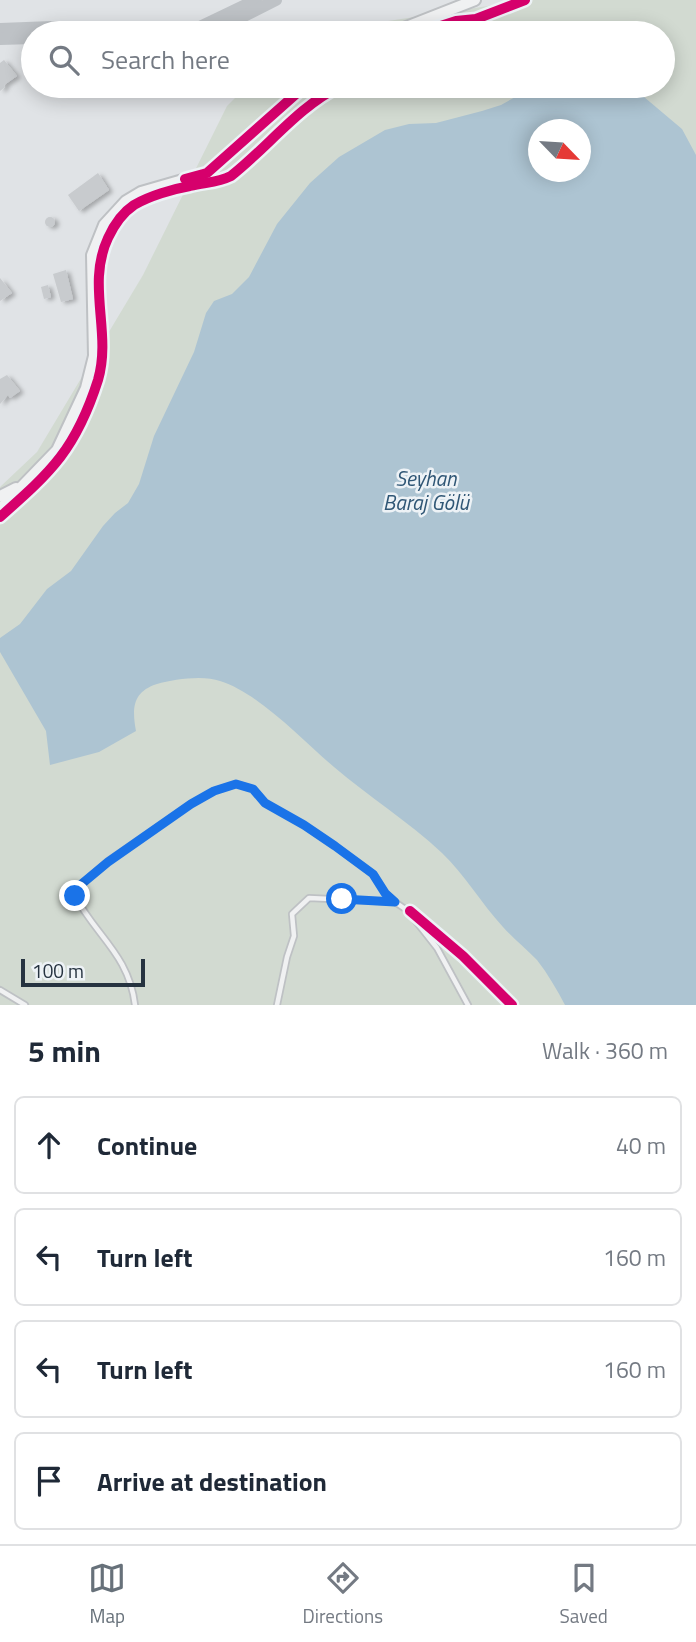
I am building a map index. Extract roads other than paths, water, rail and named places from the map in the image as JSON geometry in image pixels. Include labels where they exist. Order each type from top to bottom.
[{"type":"main road","points":[[213,21],[256,0]]},
{"type":"main road","points":[[234,21],[276,0]]},
{"type":"main road","points":[[0,29],[21,28]]},
{"type":"main road","points":[[0,40],[21,39]]},
{"type":"street","points":[[422,21],[475,0]]},
{"type":"street","points":[[0,509],[57,450],[86,388],[94,356],[92,255],[104,225],[126,201],[141,192],[207,173],[291,98]]},
{"type":"street","points":[[0,496],[25,484]]},
{"type":"street","points":[[410,911],[463,956],[512,1005]]},
{"type":"lane","points":[[135,1005],[130,976],[114,950],[81,908],[75,896],[78,887],[108,862],[191,804],[214,791],[236,784],[253,789],[265,803],[304,825],[373,874],[385,893],[410,911],[442,957],[468,1005]]},
{"type":"lane","points":[[277,1005],[294,936],[292,914],[309,898],[395,902]]},
{"type":"lane","points":[[0,989],[25,1005]]},
{"type":"water","name":"Seyhan Baraj Gölü","points":[[514,98],[645,98],[682,129],[696,155],[696,1005],[565,1005],[537,960],[503,927],[442,853],[334,767],[265,706],[220,681],[189,678],[149,687],[136,702],[136,731],[99,752],[50,765],[46,731],[0,652],[0,638],[20,624],[47,589],[71,571],[103,526],[128,503],[139,484],[154,436],[194,352],[206,313],[214,301],[232,294],[249,277],[277,224],[310,183],[339,157],[385,130],[409,124],[436,123],[501,105]]}]
